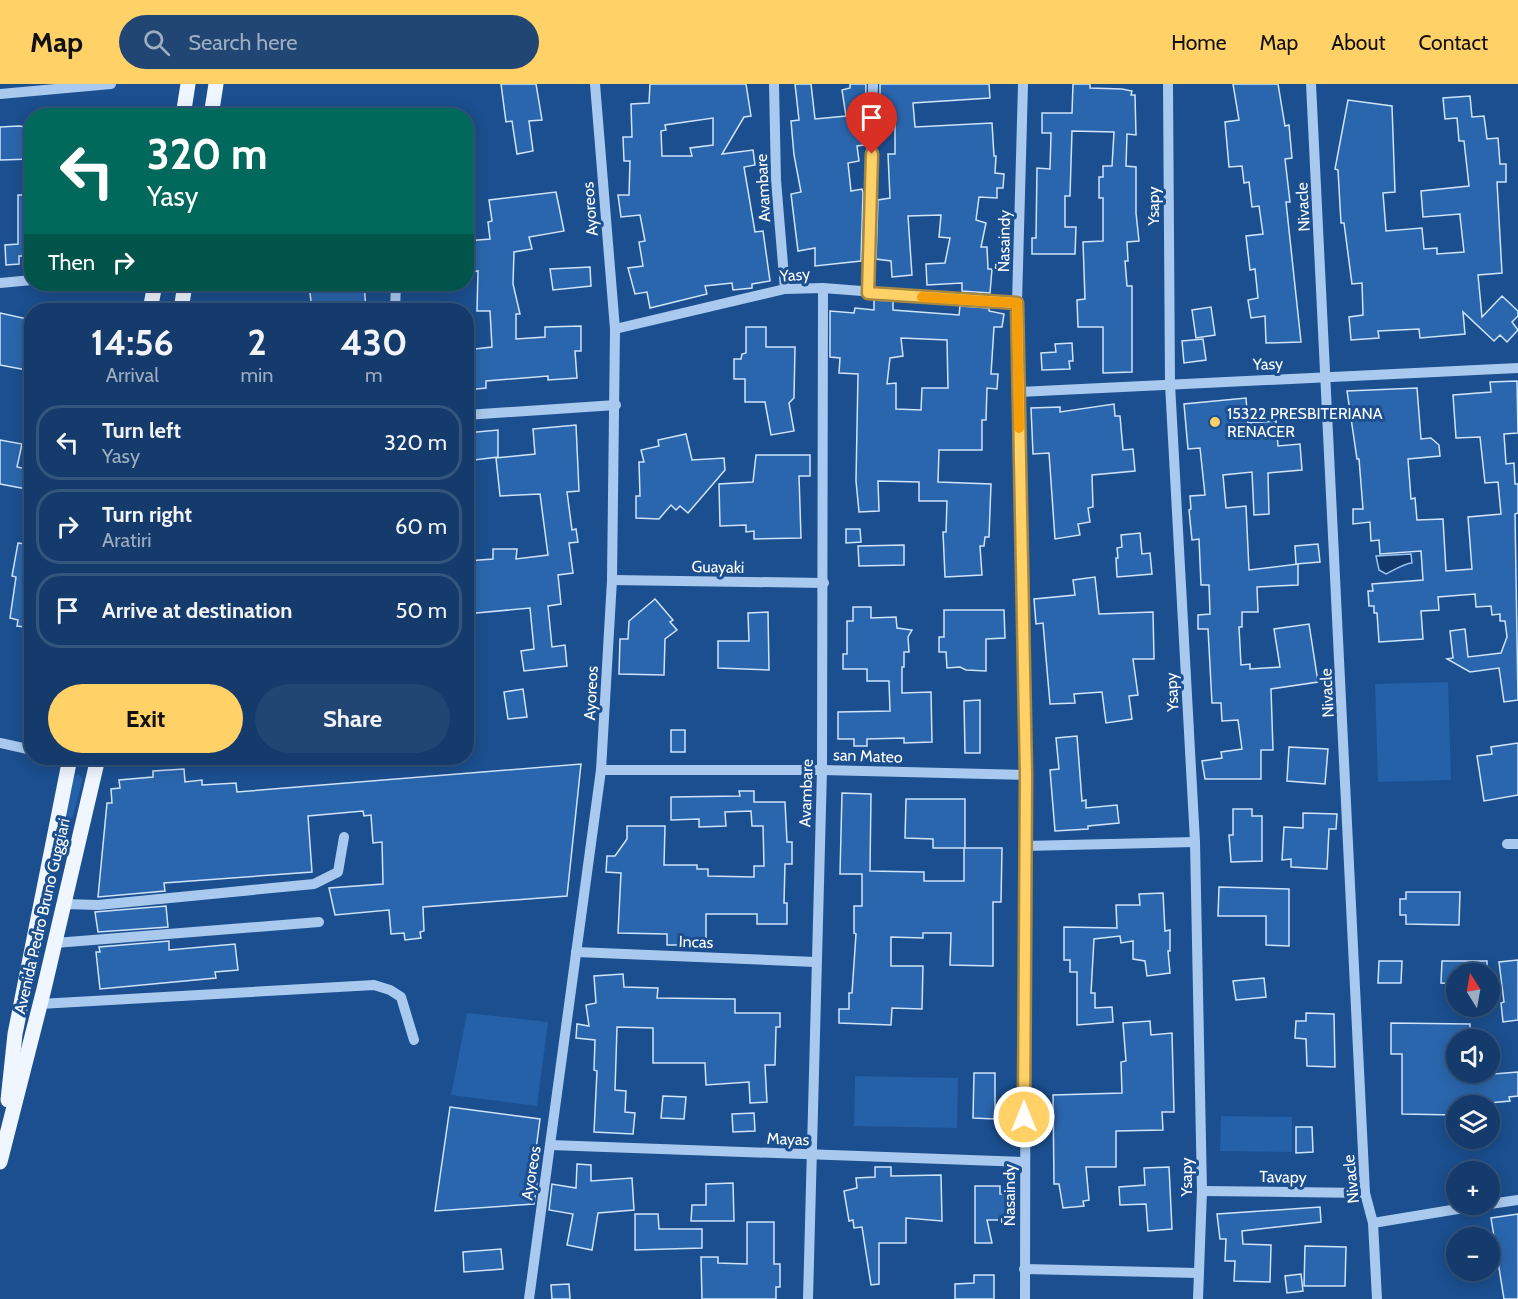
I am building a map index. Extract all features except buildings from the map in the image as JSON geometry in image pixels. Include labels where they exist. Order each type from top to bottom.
[{"type":"main road","points":[[184,108],[188,84]]},
{"type":"main road","points":[[212,108],[216,84]]},
{"type":"main road","name":"Avenida Pedro Bruno Guggiari","points":[[1,1156],[15,1034],[68,765]]},
{"type":"main road","name":"Avenida Pedro Bruno Guggiari","points":[[1,1156],[55,943],[97,765]]},
{"type":"street","points":[[0,94],[111,84]]},
{"type":"street","name":"Ayoreos","points":[[529,1299],[533,1254],[601,770],[612,580],[616,405],[615,329],[595,84]]},
{"type":"street","name":"Avambare","points":[[774,84],[776,180],[785,289]]},
{"type":"street","points":[[868,293],[873,84]]},
{"type":"street","name":"Ñasaindy","points":[[1023,84],[1017,303],[1026,775],[1024,1299]]},
{"type":"street","name":"Ysapy","points":[[1168,84],[1170,384],[1195,842],[1202,1191],[1198,1299]]},
{"type":"street","name":"Nivacle","points":[[1311,84],[1365,1193],[1373,1223],[1377,1299]]},
{"type":"street","points":[[0,283],[24,281]]},
{"type":"street","name":"Yasy","points":[[615,329],[785,289],[823,288],[1017,303]]},
{"type":"street","name":"Avambare","points":[[808,1299],[815,962],[822,770],[823,288]]},
{"type":"street","name":"Yasy","points":[[1019,393],[1518,368]]},
{"type":"street","points":[[474,414],[616,405]]},
{"type":"street","name":"Guayaki","points":[[612,580],[824,583]]},
{"type":"street","points":[[0,743],[24,748]]},
{"type":"street","name":"san Mateo","points":[[601,770],[822,770],[1026,775]]},
{"type":"street","points":[[64,904],[98,905],[314,884],[338,872],[344,837]]},
{"type":"street","points":[[1024,846],[1195,842]]},
{"type":"street","points":[[55,943],[319,922]]},
{"type":"street","name":"Incas","points":[[576,952],[815,962]]},
{"type":"street","points":[[40,1004],[374,986],[390,990],[401,997],[414,1040]]},
{"type":"street","name":"Mayas","points":[[550,1145],[1024,1162]]},
{"type":"street","name":"Tavapy","points":[[1202,1191],[1365,1193]]},
{"type":"street","points":[[1500,1202],[1518,1200]]},
{"type":"street","points":[[1373,1223],[1446,1211]]},
{"type":"street","points":[[1024,1269],[1198,1273]]},
{"type":"shaded area","points":[[1411,554],[1412,563],[1386,574],[1379,570],[1376,556]]},
{"type":"shaded area","points":[[1448,682],[1451,780],[1378,782],[1375,684]]},
{"type":"shaded area","points":[[78,774],[83,779],[57,874],[55,873],[74,777]]},
{"type":"shaded area","points":[[467,1013],[548,1022],[537,1106],[451,1095]]},
{"type":"shaded area","points":[[855,1076],[958,1078],[957,1128],[854,1126]]},
{"type":"shaded area","points":[[1221,1116],[1292,1117],[1292,1152],[1220,1151]]},
{"type":"slow traffic","points":[[922,297],[1017,303],[1019,428]]},
{"type":"place","name":"15322 PRESBITERIANA RENACER","points":[[1215,422]]},
{"type":"route","points":[[872,154],[868,293],[1017,303],[1026,775],[1024,1117]]}]
